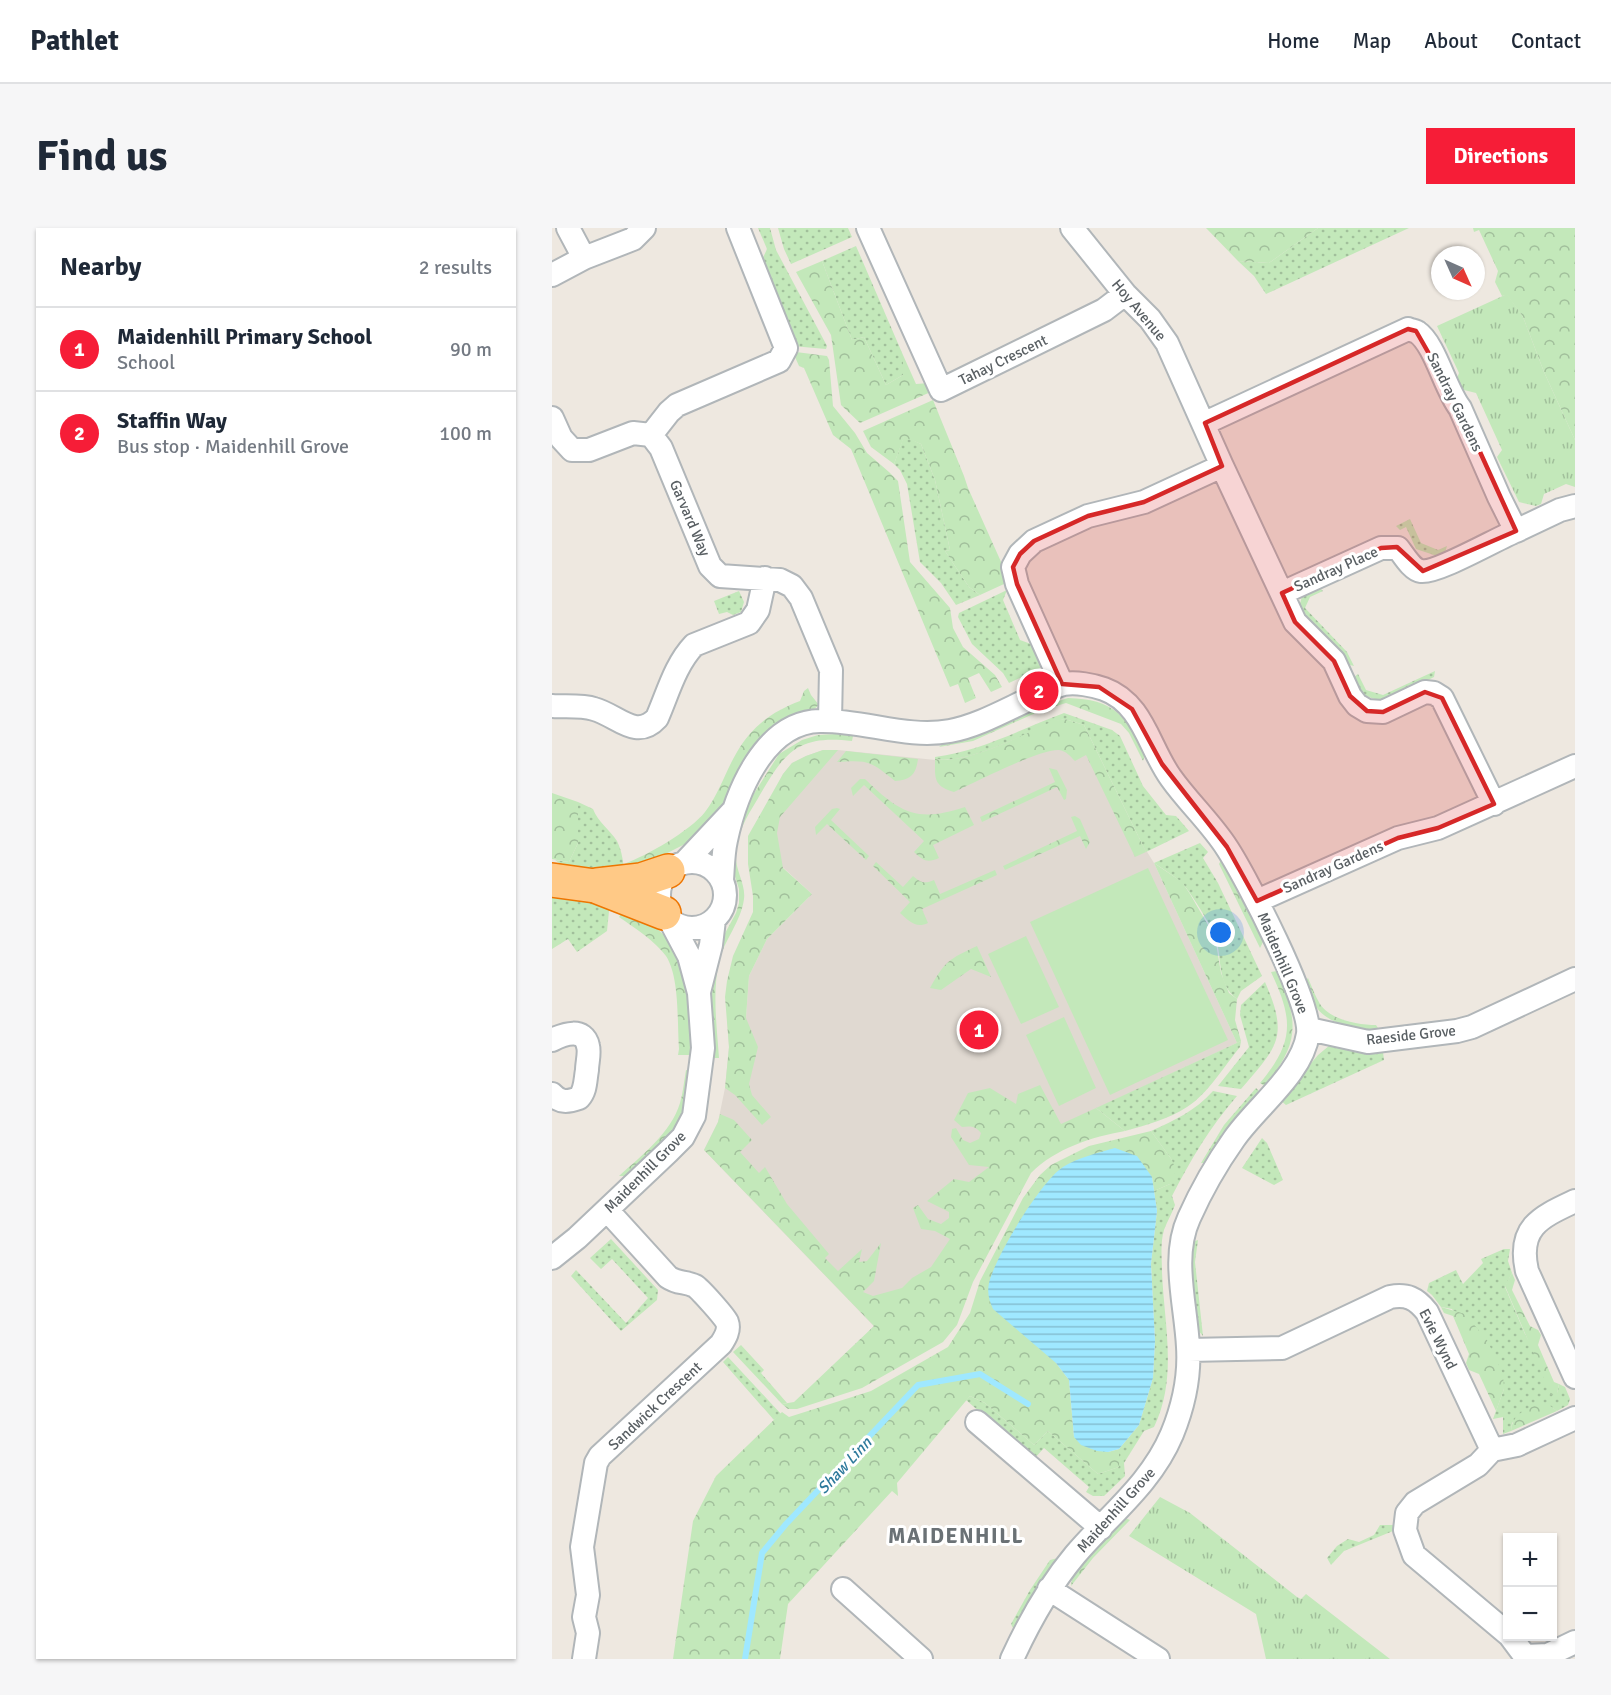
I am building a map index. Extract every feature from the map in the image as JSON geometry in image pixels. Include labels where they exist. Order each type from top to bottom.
[{"type":"highway","points":[[595,886],[641,880],[677,866]]},
{"type":"highway","points":[[552,880],[595,886],[667,917]]},
{"type":"street","points":[[568,228],[584,258]]},
{"type":"street","points":[[552,275],[584,258],[633,238],[644,228]]},
{"type":"street","points":[[552,419],[561,438],[573,450],[589,450],[633,433],[651,435],[677,405],[779,361],[786,348],[738,228]]},
{"type":"street","name":"Tahay Crescent","points":[[868,228],[941,390],[1104,310],[1125,294]]},
{"type":"street","name":"Hoy Avenue","points":[[1072,228],[1125,294],[1150,319],[1167,343],[1295,622],[1334,661],[1350,696],[1367,711],[1383,712],[1425,692],[1434,693],[1442,698],[1494,804]]},
{"type":"street","name":"Sandray Gardens","points":[[1205,423],[1408,329],[1416,331],[1428,345],[1452,397],[1460,408],[1516,531]]},
{"type":"street","name":"Garvard Way","points":[[651,435],[661,448],[710,566],[720,576],[765,578],[787,582],[801,598],[831,670],[830,721]]},
{"type":"street","points":[[1062,684],[1017,584],[1013,567],[1020,554],[1034,541],[1088,516],[1144,502],[1222,466]]},
{"type":"street","points":[[1516,531],[1560,510],[1575,506]]},
{"type":"street","name":"Sandray Place","points":[[1282,593],[1381,548],[1398,548],[1415,568],[1423,571],[1447,564],[1516,531]]},
{"type":"street","points":[[552,706],[593,709],[634,728],[646,727],[657,717],[681,660],[688,651],[694,645],[749,623],[758,610],[765,578]]},
{"type":"street","name":"Maidenhill Grove","points":[[722,880],[726,841],[735,809],[754,766],[764,750],[784,731],[799,724],[817,720],[903,731],[950,731],[972,724],[1062,684],[1099,687],[1123,699],[1132,709],[1173,780],[1227,847],[1257,901],[1304,1005],[1309,1029],[1303,1054],[1234,1139],[1187,1222],[1182,1243],[1182,1281],[1189,1350],[1187,1388],[1172,1434],[1157,1463],[1135,1493],[1076,1554],[1049,1589],[1026,1628],[1012,1659]]},
{"type":"street","name":"Sandray Gardens","points":[[1257,901],[1398,838],[1438,828],[1575,766]]},
{"type":"street","name":"Maidenhill Grove","points":[[677,866],[735,809]]},
{"type":"street","points":[[697,861],[716,871],[722,880],[725,901],[714,920],[704,926],[682,927],[667,917],[659,903],[658,891],[661,880],[677,866],[697,861]]},
{"type":"street","name":"Maidenhill Grove","points":[[552,1258],[607,1210],[683,1137],[694,1116],[703,1048],[699,993],[689,956],[667,917]]},
{"type":"street","name":"Maidenhill Grove","points":[[699,993],[711,945],[714,920]]},
{"type":"street","name":"Raeside Grove","points":[[1309,1029],[1368,1042],[1457,1031],[1472,1027],[1575,979]]},
{"type":"street","points":[[552,1040],[566,1033],[573,1033],[583,1037],[589,1048],[584,1090],[579,1098],[569,1102],[561,1101],[552,1094]]},
{"type":"street","points":[[1575,1201],[1538,1220],[1531,1229],[1524,1258],[1527,1271],[1575,1377]]},
{"type":"street","name":"Sandwick Crescent","points":[[584,1659],[588,1633],[584,1617],[588,1595],[582,1547],[596,1463],[600,1456],[721,1344],[727,1333],[727,1322],[700,1291],[695,1286],[676,1282],[668,1277],[607,1210]]},
{"type":"street","name":"Evie Wynd","points":[[1189,1350],[1282,1348],[1390,1297],[1401,1295],[1411,1297],[1420,1303],[1426,1312],[1491,1450]]},
{"type":"street","points":[[1503,1630],[1414,1555],[1405,1530],[1407,1513],[1415,1503],[1478,1466],[1491,1450],[1517,1446],[1575,1418]]},
{"type":"street","points":[[977,1422],[1101,1528]]},
{"type":"street","points":[[843,1589],[914,1657]]},
{"type":"street","points":[[1049,1589],[1158,1659]]},
{"type":"street","points":[[1514,1641],[1526,1656],[1548,1655],[1575,1642]]},
{"type":"highlighted area","points":[[1408,329],[1416,331],[1460,408],[1516,531],[1423,571],[1397,547],[1381,548],[1282,593],[1295,622],[1334,661],[1350,696],[1367,711],[1383,712],[1425,692],[1442,698],[1494,804],[1438,828],[1398,838],[1257,901],[1227,847],[1162,764],[1132,709],[1099,687],[1062,684],[1017,584],[1013,567],[1020,554],[1034,541],[1088,516],[1144,502],[1222,466],[1205,423]]},
{"type":"shaded area","points":[[1065,719],[1154,863],[1237,1043],[1018,1145],[892,1345],[704,1150],[718,1122],[725,1088],[729,1047],[727,1017],[746,1018],[749,976],[767,939],[812,894],[752,839],[783,774],[792,763],[806,756],[823,750],[838,750],[945,761]]},
{"type":"green space","points":[[758,228],[770,228],[776,250],[827,346],[826,349],[792,346],[761,262],[767,249]]},
{"type":"green space","points":[[778,228],[848,228],[852,237],[791,264]]},
{"type":"green space","points":[[1206,228],[1318,228],[1269,263],[1238,261]]},
{"type":"green space","points":[[1318,228],[1409,228],[1266,294],[1254,276],[1238,261],[1269,263]]},
{"type":"green space","points":[[1473,228],[1575,228],[1575,440],[1544,372],[1523,317],[1507,295],[1502,296],[1495,282],[1498,271],[1479,230],[1474,232]]},
{"type":"green space","points":[[856,246],[903,355],[903,375],[886,385],[864,337],[852,340],[822,261]]},
{"type":"green space","points":[[822,261],[852,340],[864,337],[886,385],[903,375],[903,355],[916,384],[929,383],[933,391],[860,423],[841,405],[831,335],[796,272]]},
{"type":"green space","points":[[1507,294],[1523,317],[1544,372],[1575,440],[1575,487],[1566,484],[1544,494],[1541,504],[1536,506],[1519,502],[1497,457],[1502,450],[1476,393],[1460,389],[1456,381],[1459,373],[1437,326]]},
{"type":"green space","points":[[796,352],[827,356],[833,406],[855,433],[867,453],[898,481],[910,562],[950,608],[953,628],[963,647],[995,675],[1002,687],[991,692],[979,673],[968,678],[976,698],[965,703],[958,684],[950,687],[851,449],[833,435],[804,368],[799,366],[795,357]]},
{"type":"green space","points":[[933,400],[968,488],[1002,564],[1004,584],[980,595],[969,587],[945,551],[950,550],[935,480],[921,444],[904,437],[894,464],[871,447],[863,431]]},
{"type":"green space","points":[[904,436],[921,444],[935,480],[950,550],[945,551],[969,587],[980,595],[956,605],[941,583],[920,562],[907,484],[894,464]]},
{"type":"green space","points":[[1410,519],[1421,543],[1438,550],[1447,546],[1444,556],[1440,557],[1416,549],[1406,527],[1400,530],[1396,526]]},
{"type":"green space","points":[[1318,586],[1323,591],[1310,597],[1305,608],[1347,652],[1354,666],[1346,664],[1302,617],[1299,608],[1303,592]]},
{"type":"green space","points":[[1007,590],[1003,600],[1020,640],[1031,644],[1041,666],[1009,683],[1003,673],[972,644],[958,617],[959,613]]},
{"type":"green space","points":[[739,591],[744,602],[741,612],[733,615],[727,612],[719,614],[714,601]]},
{"type":"green space","points":[[1435,671],[1434,677],[1384,702],[1360,694],[1353,678],[1358,674],[1366,690],[1383,695]]},
{"type":"green space","points":[[808,688],[819,705],[789,718],[767,732],[756,745],[724,805],[689,842],[624,875],[624,864],[667,842],[689,827],[705,812],[749,734],[764,720],[800,701],[804,691]]},
{"type":"green space","points":[[1068,698],[1097,702],[1117,712],[1139,741],[1145,755],[1143,761],[1129,733],[1121,724],[1066,703],[1040,711],[973,741],[939,747],[948,741],[979,733]]},
{"type":"green space","points":[[1064,713],[1112,730],[1120,736],[1143,786],[1166,815],[1176,816],[1189,831],[1146,852],[1084,725],[1065,719],[962,758],[935,759],[935,757],[985,745]]},
{"type":"green space","points":[[1065,719],[1084,725],[1146,852],[1135,857],[1086,755],[1075,761],[1068,754],[1059,750],[1050,751],[1023,760],[954,792],[942,787],[937,780],[935,759],[962,758],[1011,741],[1053,721]]},
{"type":"green space","points":[[818,735],[853,736],[852,741],[817,741],[793,751],[783,760],[766,784],[740,833],[736,861],[744,899],[740,915],[719,962],[715,998],[719,1058],[713,1058],[709,991],[723,937],[739,903],[739,889],[730,852],[746,806],[779,754],[802,740]]},
{"type":"green space","points":[[823,750],[838,750],[780,817],[777,833],[783,868],[812,894],[767,939],[749,976],[746,1018],[758,1047],[749,1084],[752,1095],[771,1117],[762,1125],[735,1095],[725,1088],[729,1047],[725,997],[727,981],[733,956],[753,912],[748,864],[748,836],[783,774],[792,763]]},
{"type":"green space","points":[[846,751],[918,759],[916,769],[909,778],[895,781],[869,763],[837,762]]},
{"type":"green space","points":[[1049,768],[1057,770],[1067,790],[1066,799],[1064,800],[1057,787],[982,822],[980,817],[1055,782]]},
{"type":"green space","points":[[860,779],[865,779],[889,800],[910,812],[934,814],[965,807],[974,825],[933,845],[939,858],[929,861],[923,859],[914,852],[924,841],[864,785],[853,796],[851,788]]},
{"type":"green space","points":[[552,793],[578,802],[578,843],[569,862],[552,859]]},
{"type":"green space","points":[[578,802],[593,809],[617,841],[624,875],[562,865],[555,860],[569,862],[578,843]]},
{"type":"green space","points":[[832,809],[840,809],[831,820],[869,856],[866,860],[827,824],[816,835],[815,827]]},
{"type":"green space","points":[[1075,816],[1080,819],[1090,842],[1086,849],[1080,836],[1005,870],[1003,866],[1077,831],[1071,817]]},
{"type":"green space","points":[[1200,843],[1208,852],[1203,858],[1218,883],[1262,976],[1241,991],[1237,999],[1223,979],[1216,938],[1200,909],[1181,882],[1154,863]]},
{"type":"green space","points":[[1222,858],[1263,942],[1260,948],[1219,864]]},
{"type":"green space","points":[[876,862],[903,887],[913,876],[923,882],[934,880],[940,894],[995,870],[997,875],[922,909],[928,923],[920,925],[906,919],[900,913],[910,902],[873,866]]},
{"type":"green space","points":[[1154,863],[1182,882],[1215,937],[1221,973],[1229,993],[1237,999],[1235,1020],[1241,1041],[1237,1043]]},
{"type":"green space","points":[[1148,868],[1228,1040],[1110,1095],[1030,922]]},
{"type":"green space","points":[[552,897],[610,901],[607,931],[577,952],[568,939],[552,949]]},
{"type":"green space","points":[[625,907],[666,936],[682,960],[690,1000],[693,1055],[678,1055],[676,988],[666,956],[644,935],[619,917]]},
{"type":"green space","points":[[1026,936],[1059,1007],[1021,1024],[988,954]]},
{"type":"green space","points":[[977,946],[991,977],[971,969],[941,990],[930,988],[949,962]]},
{"type":"green space","points":[[1277,971],[1289,1004],[1292,1031],[1285,1057],[1265,1086],[1260,1083],[1280,1055],[1287,1029],[1283,1003],[1271,972]]},
{"type":"green space","points":[[1308,978],[1320,1004],[1331,1014],[1353,1023],[1376,1025],[1380,1031],[1346,1026],[1323,1014],[1313,1002],[1304,982]]},
{"type":"green space","points":[[1265,982],[1277,1016],[1276,1040],[1264,1062],[1241,1089],[1218,1086],[1249,1047],[1240,1015],[1241,1005]]},
{"type":"green space","points":[[1064,1017],[1096,1088],[1059,1106],[1026,1035]]},
{"type":"green space","points":[[1241,1041],[1240,1047],[1202,1095],[1173,1115],[1125,1131],[1096,1108]]},
{"type":"green space","points":[[1330,1045],[1383,1052],[1384,1060],[1286,1105],[1280,1100],[1318,1055]]},
{"type":"green space","points":[[686,1070],[692,1071],[690,1083],[676,1126],[664,1142],[642,1163],[627,1176],[619,1176],[646,1152],[670,1124],[680,1103]]},
{"type":"green space","points":[[1040,1085],[1061,1124],[1096,1108],[1125,1131],[1063,1150],[1031,1173],[973,1282],[957,1325],[943,1342],[862,1388],[797,1409],[788,1409],[782,1404],[794,1402],[874,1326],[704,1150],[720,1114],[734,1120],[752,1140],[740,1152],[759,1173],[765,1167],[787,1204],[829,1254],[825,1258],[838,1271],[862,1249],[859,1262],[867,1261],[881,1243],[874,1281],[863,1292],[873,1296],[902,1288],[912,1278],[931,1267],[950,1239],[935,1231],[921,1229],[913,1208],[918,1205],[928,1219],[941,1224],[949,1218],[949,1212],[927,1201],[954,1179],[969,1182],[989,1167],[969,1165],[951,1137],[952,1129],[956,1128],[963,1140],[970,1143],[979,1139],[981,1133],[977,1129],[962,1127],[954,1120],[968,1093],[990,1088],[1016,1104],[1018,1094]]},
{"type":"green space","points":[[1256,1088],[1260,1092],[1229,1126],[1207,1163],[1201,1163],[1224,1125]]},
{"type":"green space","points":[[1213,1091],[1237,1096],[1210,1132],[1179,1182],[1172,1196],[1175,1205],[1163,1235],[1162,1272],[1168,1370],[1161,1408],[1154,1427],[1144,1431],[1124,1463],[1125,1476],[1104,1496],[1093,1496],[1086,1492],[1089,1487],[1044,1448],[1034,1459],[966,1400],[970,1396],[985,1403],[1034,1445],[1048,1431],[1098,1474],[1119,1467],[1119,1449],[1139,1425],[1153,1378],[1155,1341],[1151,1264],[1157,1211],[1154,1191],[1170,1184],[1172,1160],[1151,1131],[1192,1110]]},
{"type":"green space","points":[[1151,1131],[1172,1160],[1176,1171],[1170,1184],[1154,1191],[1152,1177],[1056,1363],[1069,1380],[1074,1437],[1108,1452],[1119,1449],[1119,1467],[1098,1474],[1048,1431],[1034,1445],[985,1403],[970,1396],[897,1483],[898,1496],[892,1491],[788,1604],[780,1659],[673,1659],[693,1521],[716,1476],[782,1412],[789,1417],[871,1391],[948,1347],[970,1313],[980,1281],[1023,1198],[1040,1175],[1051,1165],[1089,1146]]},
{"type":"green space","points":[[1262,1138],[1267,1143],[1283,1180],[1274,1185],[1242,1168]]},
{"type":"green space","points":[[611,1239],[658,1290],[657,1300],[621,1331],[571,1276],[576,1270],[626,1323],[648,1298],[612,1259],[601,1269],[590,1258]]},
{"type":"green space","points":[[1198,1240],[1195,1262],[1203,1336],[1197,1329],[1190,1262],[1192,1242]]},
{"type":"green space","points":[[1504,1249],[1510,1249],[1508,1261],[1512,1273],[1505,1287],[1525,1334],[1557,1393],[1559,1384],[1565,1387],[1570,1399],[1568,1405],[1557,1411],[1544,1405],[1533,1408],[1512,1423],[1511,1431],[1503,1434],[1503,1417],[1493,1419],[1504,1389],[1452,1309],[1441,1307],[1427,1291],[1429,1283],[1456,1270],[1463,1284],[1483,1263],[1481,1259]]},
{"type":"green space","points":[[1512,1273],[1515,1280],[1512,1290],[1530,1326],[1538,1330],[1541,1335],[1538,1345],[1554,1382],[1559,1384],[1557,1393],[1551,1395],[1505,1286]]},
{"type":"green space","points":[[1441,1307],[1465,1314],[1487,1340],[1503,1374],[1504,1389],[1496,1411],[1479,1374],[1469,1370],[1466,1363],[1469,1354],[1453,1316],[1444,1313]]},
{"type":"green space","points":[[741,1345],[764,1370],[761,1373],[787,1403],[782,1404],[733,1352]]},
{"type":"green space","points":[[728,1357],[781,1414],[774,1420],[723,1362]]},
{"type":"green space","points":[[1539,1404],[1549,1405],[1557,1411],[1511,1431],[1517,1417]]},
{"type":"green space","points":[[1160,1497],[1190,1513],[1297,1597],[1301,1599],[1306,1594],[1390,1659],[1266,1659],[1256,1614],[1129,1536]]},
{"type":"green space","points":[[1125,1518],[1130,1520],[1093,1558],[1071,1586],[1073,1577],[1084,1559]]},
{"type":"green space","points":[[1380,1525],[1393,1525],[1393,1531],[1344,1551],[1331,1565],[1327,1558],[1337,1546],[1348,1539],[1359,1542],[1374,1535]]},
{"type":"green space","points":[[1058,1558],[1014,1630],[1011,1624],[1030,1590],[1050,1560]]},
{"type":"water","points":[[1115,1148],[1137,1156],[1152,1177],[1157,1211],[1151,1264],[1155,1341],[1153,1378],[1139,1425],[1119,1449],[1108,1452],[1081,1445],[1074,1437],[1069,1380],[1056,1363],[993,1309],[988,1290],[993,1271],[1009,1239],[1043,1187],[1063,1167]]},
{"type":"waterway","name":"Shaw Linn","points":[[745,1659],[762,1553],[786,1524],[918,1385],[980,1374],[1028,1404]]},
{"type":"place","name":"Staffin Way","points":[[1039,691]]},
{"type":"place","name":"Maidenhill Primary School","points":[[979,1030]]},
{"type":"district","name":"MAIDENHILL","points":[[956,1536]]}]
